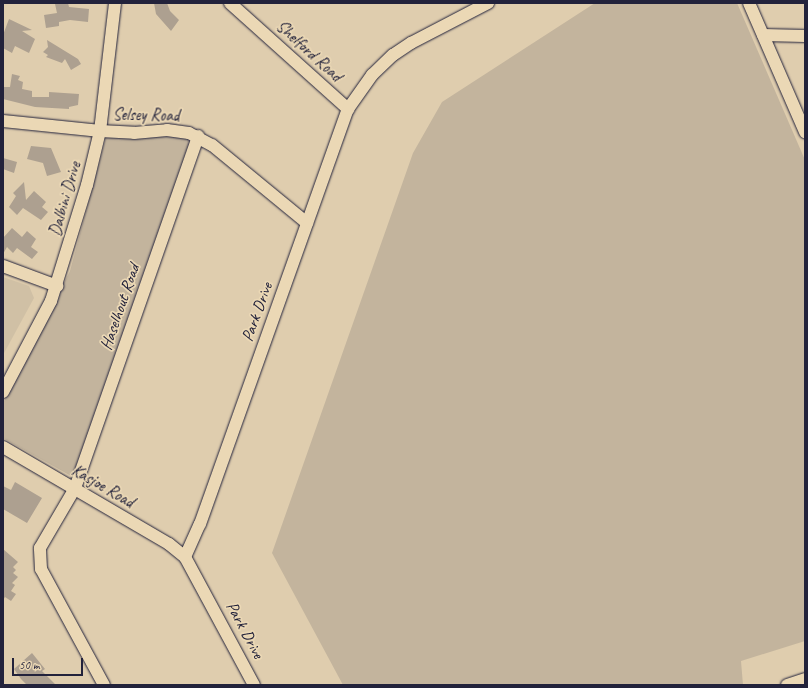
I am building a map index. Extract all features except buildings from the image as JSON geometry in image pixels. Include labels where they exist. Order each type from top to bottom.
[{"type":"street","name":"Dalbini Drive","points":[[3,392],[57,286],[100,131],[115,3]]},
{"type":"street","name":"Shelford Road","points":[[230,3],[348,109]]},
{"type":"street","name":"Park Drive","points":[[254,685],[185,557],[200,524],[348,109],[368,80],[393,55],[411,42],[488,3]]},
{"type":"street","points":[[749,3],[805,132]]},
{"type":"street","points":[[763,35],[805,36]]},
{"type":"street","name":"Selsey Road","points":[[3,121],[100,131],[175,130],[198,136],[307,223]]},
{"type":"street","name":"Haselhout Road","points":[[104,685],[40,562],[42,542],[75,488],[198,136]]},
{"type":"street","points":[[3,266],[57,286]]},
{"type":"street","name":"Kasjoe Road","points":[[3,446],[169,544],[185,557]]},
{"type":"street","points":[[787,685],[805,679]]},
{"type":"shaded area","points":[[595,3],[737,3],[805,160],[805,641],[741,661],[743,685],[343,685],[272,553],[413,153],[442,102]]},
{"type":"shaded area","points":[[165,131],[188,138],[189,145],[76,472],[71,476],[3,438],[3,403],[70,271],[106,137]]},
{"type":"shaded area","points":[[3,277],[29,286],[34,298],[3,355]]}]
